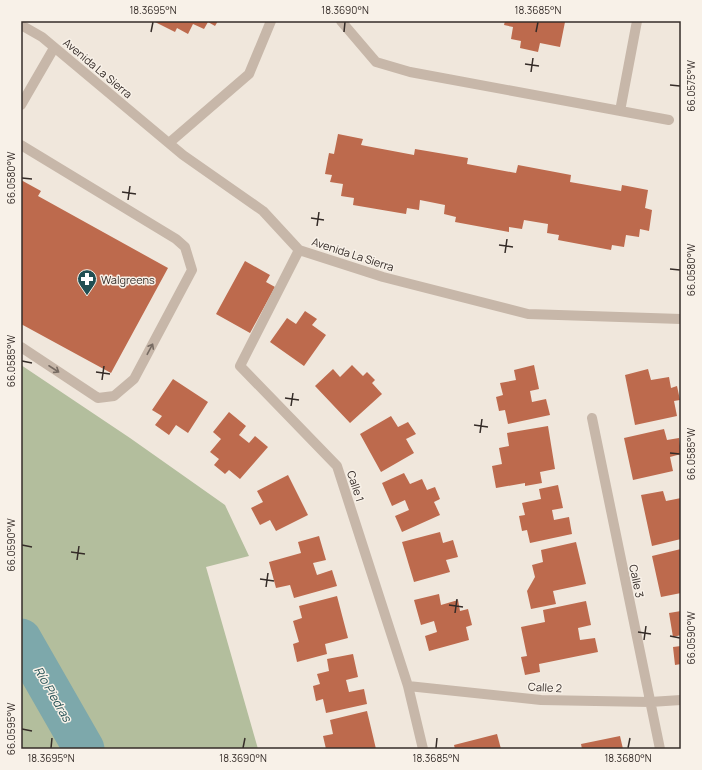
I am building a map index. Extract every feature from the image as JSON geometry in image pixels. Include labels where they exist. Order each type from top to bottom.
[{"type":"street","points":[[169,143],[249,74],[271,21]]},
{"type":"street","points":[[341,21],[376,62],[410,72],[669,120]]},
{"type":"street","points":[[620,111],[637,21]]},
{"type":"street","name":"Avenida La Sierra","points":[[21,25],[42,37],[183,155],[263,211],[299,250],[383,277],[528,314],[681,319]]},
{"type":"street","points":[[21,105],[54,48]]},
{"type":"street","points":[[21,145],[176,239],[185,247],[192,270],[134,379],[114,396],[98,398],[21,348]]},
{"type":"street","name":"Calle 1","points":[[299,250],[240,366],[337,466],[408,686],[424,749]]},
{"type":"street","name":"Calle 3","points":[[592,418],[660,749]]},
{"type":"street","name":"Calle 2","points":[[408,686],[541,700],[650,702],[681,700]]},
{"type":"green space","points":[[21,365],[130,438],[225,505],[249,556],[206,567],[258,749],[21,749]]},
{"type":"building","points":[[153,21],[218,21],[215,26],[208,22],[204,29],[193,24],[188,34],[177,28],[175,32]]},
{"type":"building","points":[[505,21],[565,22],[560,47],[540,43],[538,52],[520,48],[521,41],[511,39],[513,27],[504,25]]},
{"type":"building","points":[[338,134],[363,139],[361,145],[414,155],[415,149],[468,158],[467,164],[516,173],[518,165],[571,175],[570,182],[621,191],[622,185],[648,190],[645,208],[652,210],[649,231],[640,229],[639,237],[626,235],[624,247],[612,245],[611,250],[558,240],[559,235],[547,233],[548,224],[524,220],[522,229],[509,227],[509,232],[455,222],[456,217],[444,214],[445,205],[420,200],[419,210],[407,208],[406,214],[353,205],[354,198],[341,196],[343,184],[330,182],[332,175],[325,174],[329,153],[334,154]]},
{"type":"building","name":"Walgreens","points":[[21,180],[41,191],[38,196],[168,268],[111,373],[21,324]]},
{"type":"building","points":[[245,261],[270,275],[266,282],[275,287],[250,333],[216,314]]},
{"type":"building","points":[[305,311],[317,319],[312,325],[326,335],[304,366],[270,342],[287,318],[296,324]]},
{"type":"building","points":[[352,365],[363,376],[367,372],[375,380],[372,383],[382,394],[350,423],[315,386],[333,369],[340,377]]},
{"type":"building","points":[[534,365],[539,389],[530,391],[532,402],[546,399],[550,415],[508,424],[505,410],[499,411],[496,397],[503,395],[500,383],[516,380],[514,370]]},
{"type":"building","points":[[648,369],[651,380],[669,377],[671,388],[677,386],[680,400],[674,401],[677,416],[635,425],[625,375]]},
{"type":"building","points":[[173,379],[208,402],[188,433],[176,425],[169,435],[155,425],[162,416],[152,410]]},
{"type":"building","points":[[229,412],[246,426],[239,435],[249,443],[255,436],[268,447],[240,479],[229,470],[225,474],[214,465],[219,459],[210,452],[221,439],[213,432]]},
{"type":"building","points":[[391,416],[398,427],[408,422],[416,434],[406,439],[414,453],[381,472],[360,434]]},
{"type":"building","points":[[548,426],[555,469],[540,472],[542,483],[525,486],[525,483],[496,488],[492,466],[502,464],[499,448],[509,446],[507,433]]},
{"type":"building","points":[[664,429],[667,440],[679,438],[681,454],[670,457],[673,471],[633,480],[624,438]]},
{"type":"building","points":[[404,473],[410,484],[422,479],[427,490],[435,487],[440,499],[434,502],[440,515],[402,532],[395,516],[409,510],[405,500],[392,506],[382,483]]},
{"type":"building","points":[[288,475],[308,515],[276,531],[270,520],[260,525],[251,508],[263,502],[257,491]]},
{"type":"building","points":[[558,485],[563,508],[552,510],[554,520],[569,517],[572,534],[530,543],[527,530],[522,531],[519,516],[525,515],[522,503],[541,499],[539,489]]},
{"type":"building","points":[[663,491],[666,501],[681,498],[681,539],[652,546],[641,495]]},
{"type":"building","points":[[440,532],[443,543],[453,540],[458,557],[446,560],[450,572],[414,582],[402,542]]},
{"type":"building","points":[[319,536],[326,560],[313,563],[317,575],[332,570],[337,586],[294,598],[290,585],[276,588],[269,562],[301,553],[298,542]]},
{"type":"building","points":[[576,542],[586,584],[553,591],[556,604],[531,609],[527,591],[535,577],[532,565],[543,562],[541,550]]},
{"type":"building","points":[[681,549],[681,593],[661,597],[652,556]]},
{"type":"building","points":[[439,594],[441,605],[458,600],[460,611],[468,609],[472,625],[466,627],[469,640],[429,651],[425,636],[437,632],[434,621],[421,625],[414,600]]},
{"type":"building","points":[[337,596],[348,638],[325,644],[327,654],[297,662],[293,644],[299,642],[293,621],[302,618],[299,606]]},
{"type":"building","points":[[586,601],[591,625],[578,628],[580,640],[595,638],[598,652],[539,664],[540,672],[525,675],[521,657],[527,656],[521,627],[545,622],[543,610]]},
{"type":"building","points":[[681,611],[681,635],[673,637],[669,613]]},
{"type":"building","points":[[681,646],[681,664],[675,665],[673,647]]},
{"type":"building","points":[[353,654],[358,677],[346,680],[349,692],[364,689],[367,704],[326,713],[323,699],[316,701],[313,686],[320,684],[317,674],[329,671],[327,659]]},
{"type":"building","points":[[367,711],[376,749],[326,749],[323,736],[333,734],[330,720]]},
{"type":"building","points":[[497,734],[501,749],[455,749],[454,745]]},
{"type":"building","points":[[620,736],[623,749],[582,749],[581,744]]},
{"type":"waterway","name":"Río Piedras","points":[[21,639],[84,749]]},
{"type":"place","name":"Walgreens","points":[[87,296]]}]
